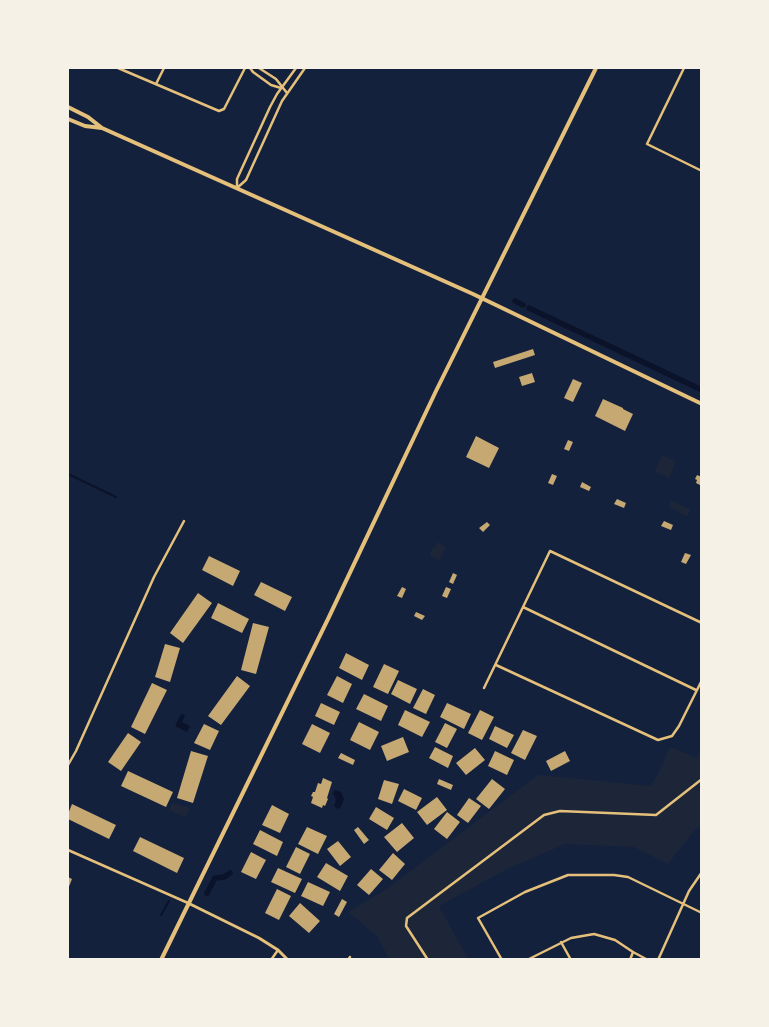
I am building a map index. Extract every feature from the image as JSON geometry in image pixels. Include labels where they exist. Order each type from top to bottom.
[{"type":"main road","points":[[161,960],[482,298],[596,68]]},
{"type":"main road","points":[[68,106],[88,116],[102,128],[482,298],[702,404]]},
{"type":"main road","points":[[68,119],[85,126],[102,128]]},
{"type":"street","points":[[118,68],[219,112],[224,109],[245,68]]},
{"type":"street","points":[[156,84],[164,68]]},
{"type":"street","points":[[250,68],[271,85],[287,92]]},
{"type":"street","points":[[259,68],[276,80],[281,88]]},
{"type":"street","points":[[237,188],[237,179],[270,107],[296,68]]},
{"type":"street","points":[[237,188],[246,180],[277,110],[287,92],[305,68]]},
{"type":"street","points":[[684,68],[647,144],[702,171]]},
{"type":"street","points":[[68,765],[154,578],[184,521]]},
{"type":"street","points":[[484,688],[550,551],[702,622]]},
{"type":"street","points":[[523,608],[696,690]]},
{"type":"street","points":[[496,665],[658,740],[672,736],[702,680]]},
{"type":"street","points":[[428,960],[406,926],[407,918],[544,814],[560,811],[656,815],[702,779]]},
{"type":"street","points":[[68,850],[188,903],[259,938],[278,950],[288,960]]},
{"type":"street","points":[[658,960],[689,891],[702,872]]},
{"type":"street","points":[[502,960],[478,918],[525,892],[568,875],[614,875],[628,877],[702,913]]},
{"type":"street","points":[[527,960],[561,942],[587,935],[605,936],[615,940],[648,960]]},
{"type":"street","points":[[561,942],[571,960]]},
{"type":"street","points":[[270,960],[278,950]]},
{"type":"street","points":[[630,960],[633,952]]},
{"type":"shaded area","points":[[662,455],[676,462],[669,478],[655,471]]},
{"type":"shaded area","points":[[671,500],[691,510],[687,516],[668,507]]},
{"type":"shaded area","points":[[437,542],[446,547],[440,560],[430,556],[432,547],[434,548]]},
{"type":"shaded area","points":[[181,714],[185,715],[182,722],[190,726],[187,732],[175,726]]},
{"type":"shaded area","points":[[670,747],[696,758],[701,750],[701,825],[693,832],[668,864],[634,847],[565,844],[507,869],[439,906],[468,959],[389,959],[377,936],[348,912],[387,889],[538,775],[650,786],[657,776]]},
{"type":"shaded area","points":[[335,790],[341,792],[344,799],[341,807],[338,809],[334,806],[336,800],[333,793]]},
{"type":"shaded area","points":[[172,803],[190,808],[185,817],[169,810]]},
{"type":"building","points":[[533,349],[535,355],[495,368],[493,362]]},
{"type":"building","points":[[532,373],[535,382],[522,386],[519,377]]},
{"type":"building","points":[[573,379],[582,383],[573,402],[564,398]]},
{"type":"building","points":[[603,399],[633,414],[625,431],[595,416]]},
{"type":"building","points":[[476,436],[499,448],[489,468],[466,457]]},
{"type":"building","points":[[568,440],[573,442],[569,451],[564,449]]},
{"type":"building","points":[[552,474],[557,476],[553,485],[548,483]]},
{"type":"building","points":[[697,475],[702,477],[700,485],[696,483]]},
{"type":"building","points":[[582,482],[591,487],[589,491],[580,487]]},
{"type":"building","points":[[617,499],[626,503],[624,508],[614,504]]},
{"type":"building","points":[[664,521],[673,525],[671,530],[661,526]]},
{"type":"building","points":[[487,522],[490,525],[483,532],[479,528]]},
{"type":"building","points":[[685,553],[691,555],[686,564],[681,562]]},
{"type":"building","points":[[209,556],[240,571],[233,586],[202,570]]},
{"type":"building","points":[[453,573],[457,575],[453,584],[449,582]]},
{"type":"building","points":[[261,582],[292,597],[285,611],[254,595]]},
{"type":"building","points":[[402,587],[406,589],[402,598],[397,596]]},
{"type":"building","points":[[446,587],[451,589],[447,598],[442,596]]},
{"type":"building","points":[[198,593],[212,603],[183,643],[170,633]]},
{"type":"building","points":[[218,603],[249,619],[242,633],[211,618]]},
{"type":"building","points":[[416,612],[425,616],[422,620],[414,616]]},
{"type":"building","points":[[253,623],[269,627],[256,674],[241,670]]},
{"type":"building","points":[[165,644],[180,648],[170,682],[155,677]]},
{"type":"building","points":[[346,653],[369,665],[362,680],[339,668]]},
{"type":"building","points":[[384,664],[399,671],[388,694],[373,687]]},
{"type":"building","points":[[237,676],[250,686],[221,725],[208,716]]},
{"type":"building","points":[[337,676],[352,684],[343,703],[327,695]]},
{"type":"building","points":[[398,680],[417,689],[410,704],[391,694]]},
{"type":"building","points":[[152,683],[167,690],[145,734],[131,727]]},
{"type":"building","points":[[423,689],[435,695],[426,714],[413,708]]},
{"type":"building","points":[[364,694],[388,706],[381,721],[356,709]]},
{"type":"building","points":[[321,703],[340,712],[334,725],[315,716]]},
{"type":"building","points":[[447,703],[471,714],[464,729],[440,717]]},
{"type":"building","points":[[405,710],[430,722],[422,737],[398,725]]},
{"type":"building","points":[[480,710],[494,717],[482,740],[468,733]]},
{"type":"building","points":[[359,722],[379,732],[370,750],[350,740]]},
{"type":"building","points":[[445,723],[457,729],[447,748],[435,742]]},
{"type":"building","points":[[204,724],[219,731],[210,750],[194,743]]},
{"type":"building","points":[[312,724],[330,733],[320,753],[302,744]]},
{"type":"building","points":[[495,726],[514,735],[507,748],[489,739]]},
{"type":"building","points":[[523,730],[537,736],[525,760],[511,753]]},
{"type":"building","points":[[128,733],[141,742],[121,771],[108,762]]},
{"type":"building","points":[[403,737],[409,752],[387,761],[381,746]]},
{"type":"building","points":[[435,747],[453,756],[448,768],[429,758]]},
{"type":"building","points":[[475,748],[485,760],[466,775],[456,763]]},
{"type":"building","points":[[191,751],[208,756],[193,803],[177,798]]},
{"type":"building","points":[[495,751],[514,760],[507,775],[488,766]]},
{"type":"building","points":[[565,751],[570,761],[551,771],[546,761]]},
{"type":"building","points":[[341,753],[355,760],[353,765],[338,758]]},
{"type":"building","points":[[128,771],[173,792],[166,807],[121,786]]},
{"type":"building","points":[[323,778],[332,782],[328,799],[322,808],[311,803],[313,797],[311,796],[315,792],[318,783],[321,784]]},
{"type":"building","points":[[439,779],[453,785],[451,790],[437,784]]},
{"type":"building","points":[[492,779],[505,789],[489,809],[476,799]]},
{"type":"building","points":[[384,780],[399,784],[392,804],[378,799]]},
{"type":"building","points":[[404,789],[422,798],[416,810],[398,801]]},
{"type":"building","points":[[437,797],[447,810],[427,825],[417,812]]},
{"type":"building","points":[[469,798],[481,806],[468,823],[457,815]]},
{"type":"building","points":[[72,804],[116,825],[109,839],[68,819]]},
{"type":"building","points":[[272,805],[289,814],[280,833],[262,825]]},
{"type":"building","points":[[376,807],[394,818],[387,830],[369,819]]},
{"type":"building","points":[[447,812],[460,822],[447,839],[434,829]]},
{"type":"building","points":[[402,823],[414,838],[397,852],[384,837]]},
{"type":"building","points":[[307,827],[327,836],[318,854],[298,844]]},
{"type":"building","points":[[358,827],[369,840],[364,844],[354,830]]},
{"type":"building","points":[[260,830],[283,842],[277,856],[253,844]]},
{"type":"building","points":[[140,837],[184,858],[177,873],[133,851]]},
{"type":"building","points":[[338,841],[351,857],[340,866],[327,849]]},
{"type":"building","points":[[296,847],[310,854],[300,874],[286,867]]},
{"type":"building","points":[[251,852],[266,860],[256,879],[241,872]]},
{"type":"building","points":[[393,853],[405,864],[392,880],[379,870]]},
{"type":"building","points":[[326,863],[348,876],[340,891],[317,877]]},
{"type":"building","points":[[278,868],[302,879],[295,893],[271,882]]},
{"type":"building","points":[[371,869],[383,879],[369,895],[357,885]]},
{"type":"building","points":[[68,877],[72,879],[68,889]]},
{"type":"building","points":[[308,882],[330,892],[323,906],[301,896]]},
{"type":"building","points":[[277,889],[291,896],[279,920],[265,913]]},
{"type":"building","points":[[342,899],[347,902],[339,917],[334,914]]},
{"type":"building","points":[[300,903],[320,921],[309,933],[289,916]]},
{"type":"waterway","points":[[515,301],[523,305]]},
{"type":"waterway","points":[[529,308],[702,390]]},
{"type":"waterway","points":[[68,474],[116,497]]},
{"type":"waterway","points":[[207,893],[215,878],[224,877],[230,873]]},
{"type":"waterway","points":[[161,915],[169,901]]}]
